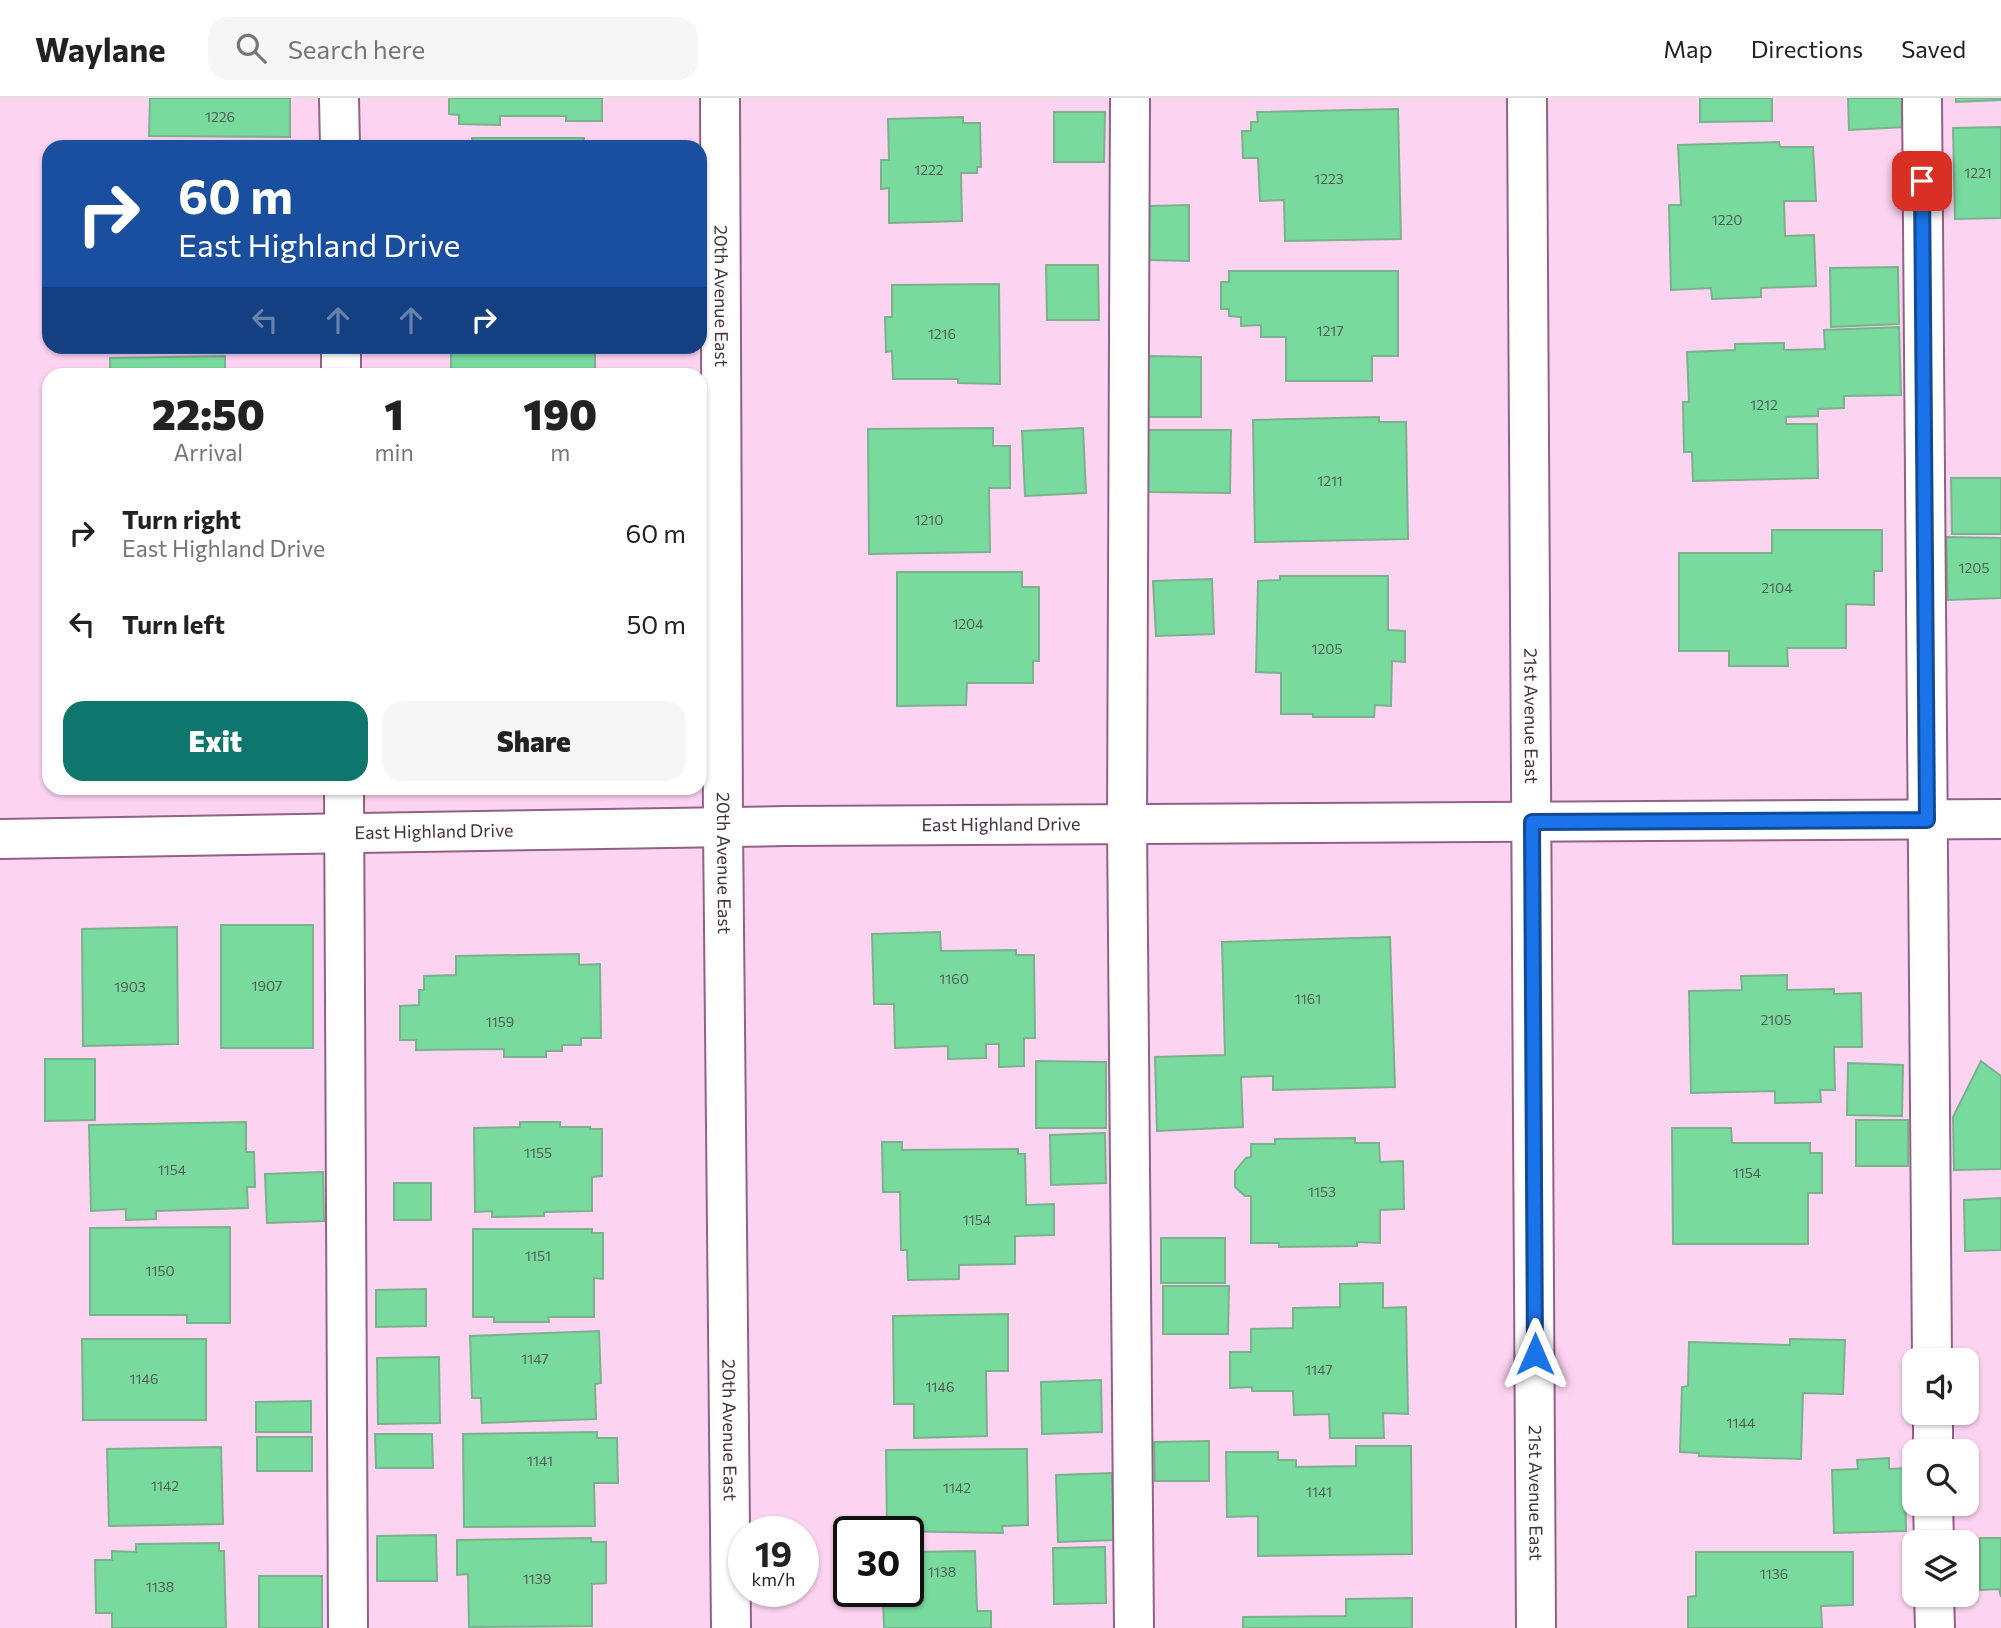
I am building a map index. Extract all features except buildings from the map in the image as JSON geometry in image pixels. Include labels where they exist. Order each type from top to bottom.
[{"type":"street","points":[[339,98],[340,140]]},
{"type":"street","name":"20th Avenue East","points":[[720,98],[723,827],[731,1628]]},
{"type":"street","points":[[1130,98],[1126,823],[1134,1628]]},
{"type":"street","name":"21st Avenue East","points":[[1527,98],[1536,1628]]},
{"type":"street","points":[[1922,98],[1932,1348]]},
{"type":"street","points":[[344,795],[348,1628]]},
{"type":"street","name":"East Highland Drive","points":[[0,839],[723,827],[2001,819]]},
{"type":"street","points":[[1934,1607],[1934,1628]]},
{"type":"route","points":[[1535,1354],[1532,822],[1927,820],[1922,181]]}]
